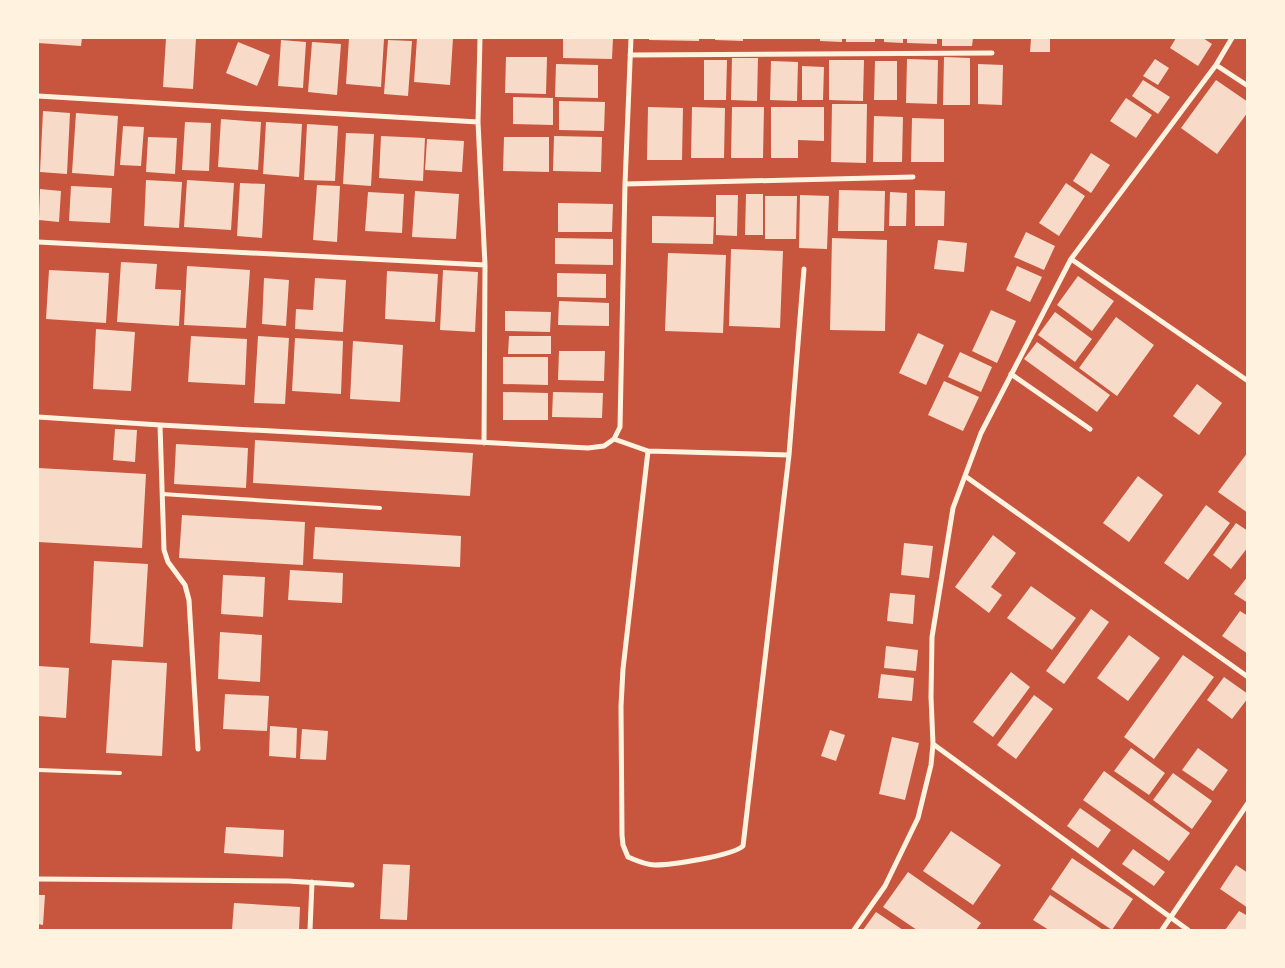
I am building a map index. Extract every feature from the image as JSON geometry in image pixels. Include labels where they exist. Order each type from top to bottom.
[{"type":"street","points":[[480,38],[478,122],[485,266],[484,443]]},
{"type":"street","points":[[38,417],[484,443],[588,448],[604,446],[614,439],[620,427],[625,184],[631,38]]},
{"type":"street","points":[[854,930],[885,886],[918,818],[931,765],[933,744],[931,697],[932,636],[953,508],[981,433],[1071,259],[1216,65],[1232,38]]},
{"type":"street","points":[[630,55],[992,53]]},
{"type":"street","points":[[1216,65],[1248,86]]},
{"type":"street","points":[[38,96],[478,122]]},
{"type":"street","points":[[625,184],[913,177]]},
{"type":"street","points":[[38,242],[485,266]]},
{"type":"street","points":[[1071,259],[1248,382]]},
{"type":"street","points":[[648,451],[623,669],[621,706],[622,828],[623,845],[628,858],[645,864],[656,865],[718,856],[743,846],[789,455],[804,269]]},
{"type":"street","points":[[1012,374],[1090,429]]},
{"type":"street","points":[[160,425],[164,550],[168,562],[184,586],[189,600],[198,749]]},
{"type":"street","points":[[614,439],[648,451],[789,455]]},
{"type":"street","points":[[965,476],[1248,677]]},
{"type":"street","points":[[933,744],[1188,930]]},
{"type":"street","points":[[1162,930],[1248,803]]},
{"type":"street","points":[[38,879],[312,882],[352,885]]},
{"type":"street","points":[[310,930],[312,882]]},
{"type":"lane","points":[[162,494],[380,508]]},
{"type":"lane","points":[[38,770],[120,773]]},
{"type":"building","points":[[38,38],[82,38],[81,46],[38,43]]},
{"type":"building","points":[[166,38],[196,38],[193,89],[163,87]]},
{"type":"building","points":[[349,38],[384,39],[381,87],[346,84]]},
{"type":"building","points":[[417,38],[453,38],[450,85],[414,82]]},
{"type":"building","points":[[563,38],[613,38],[612,59],[563,58]]},
{"type":"building","points":[[649,38],[699,38],[699,41],[649,40]]},
{"type":"building","points":[[715,38],[743,38],[743,41],[715,40]]},
{"type":"building","points":[[820,38],[842,38],[842,42],[820,41]]},
{"type":"building","points":[[846,38],[875,38],[875,42],[846,42]]},
{"type":"building","points":[[884,38],[903,38],[903,43],[884,42]]},
{"type":"building","points":[[907,38],[937,38],[937,44],[907,43]]},
{"type":"building","points":[[942,38],[973,38],[972,46],[942,46]]},
{"type":"building","points":[[1031,38],[1050,38],[1050,52],[1030,52]]},
{"type":"building","points":[[1176,38],[1203,38],[1212,44],[1198,66],[1170,48]]},
{"type":"building","points":[[281,40],[306,42],[303,88],[278,86]]},
{"type":"building","points":[[388,40],[412,41],[408,96],[384,94]]},
{"type":"building","points":[[238,42],[270,55],[257,86],[226,73]]},
{"type":"building","points":[[312,42],[341,44],[337,95],[308,92]]},
{"type":"building","points":[[506,57],[547,57],[546,94],[505,93]]},
{"type":"building","points":[[944,57],[970,58],[970,105],[943,105]]},
{"type":"building","points":[[732,58],[758,58],[757,101],[731,100]]},
{"type":"building","points":[[907,59],[938,60],[937,104],[906,103]]},
{"type":"building","points":[[1155,59],[1169,68],[1158,85],[1143,76]]},
{"type":"building","points":[[704,60],[727,60],[726,100],[704,100]]},
{"type":"building","points":[[829,60],[864,60],[863,101],[829,100]]},
{"type":"building","points":[[771,61],[798,62],[797,101],[770,100]]},
{"type":"building","points":[[875,61],[897,61],[897,100],[874,100]]},
{"type":"building","points":[[556,64],[598,65],[598,98],[555,97]]},
{"type":"building","points":[[978,64],[1003,65],[1002,105],[978,104]]},
{"type":"building","points":[[802,66],[824,67],[823,100],[802,100]]},
{"type":"building","points":[[1143,80],[1170,97],[1158,114],[1132,96]]},
{"type":"building","points":[[1216,80],[1248,102],[1248,112],[1217,154],[1181,128]]},
{"type":"building","points":[[513,97],[553,98],[553,125],[513,124]]},
{"type":"building","points":[[1126,98],[1152,115],[1136,138],[1110,121]]},
{"type":"building","points":[[559,101],[605,102],[604,131],[559,130]]},
{"type":"building","points":[[832,104],[867,104],[866,163],[831,162]]},
{"type":"building","points":[[648,107],[683,108],[682,160],[647,160]]},
{"type":"building","points":[[692,107],[725,108],[724,158],[691,158]]},
{"type":"building","points":[[732,107],[764,107],[763,158],[731,158]]},
{"type":"building","points":[[771,107],[824,107],[824,141],[798,140],[798,158],[771,158]]},
{"type":"building","points":[[43,111],[70,113],[67,174],[40,172]]},
{"type":"building","points":[[76,113],[118,116],[114,176],[72,173]]},
{"type":"building","points":[[874,116],[903,117],[902,162],[873,162]]},
{"type":"building","points":[[912,118],[944,119],[944,162],[911,162]]},
{"type":"building","points":[[221,119],[261,122],[258,170],[218,167]]},
{"type":"building","points":[[185,122],[211,123],[209,171],[182,170]]},
{"type":"building","points":[[266,122],[302,124],[299,177],[263,174]]},
{"type":"building","points":[[307,124],[338,126],[335,181],[304,180]]},
{"type":"building","points":[[123,126],[144,127],[141,166],[120,165]]},
{"type":"building","points":[[346,133],[374,134],[371,186],[343,184]]},
{"type":"building","points":[[381,136],[425,138],[423,181],[379,178]]},
{"type":"building","points":[[554,136],[602,137],[601,172],[553,171]]},
{"type":"building","points":[[148,137],[177,138],[175,174],[146,172]]},
{"type":"building","points":[[504,137],[549,137],[549,172],[503,171]]},
{"type":"building","points":[[427,139],[464,141],[462,172],[425,170]]},
{"type":"building","points":[[1091,153],[1110,165],[1091,193],[1073,181]]},
{"type":"building","points":[[146,180],[182,182],[179,228],[144,226]]},
{"type":"building","points":[[187,180],[234,183],[231,230],[184,227]]},
{"type":"building","points":[[240,183],[265,184],[262,238],[237,236]]},
{"type":"building","points":[[1066,183],[1085,196],[1059,236],[1039,223]]},
{"type":"building","points":[[317,185],[340,186],[337,242],[313,240]]},
{"type":"building","points":[[71,186],[112,188],[110,223],[69,221]]},
{"type":"building","points":[[40,189],[61,191],[59,222],[39,220]]},
{"type":"building","points":[[839,190],[885,191],[884,231],[838,231]]},
{"type":"building","points":[[915,190],[945,191],[944,226],[915,226]]},
{"type":"building","points":[[415,191],[459,194],[456,239],[412,237]]},
{"type":"building","points":[[368,192],[404,194],[402,233],[365,231]]},
{"type":"building","points":[[890,192],[907,193],[906,226],[889,226]]},
{"type":"building","points":[[746,194],[763,194],[763,235],[745,235]]},
{"type":"building","points":[[716,195],[738,195],[737,236],[716,235]]},
{"type":"building","points":[[800,195],[829,196],[827,249],[799,248]]},
{"type":"building","points":[[765,196],[797,196],[796,239],[765,239]]},
{"type":"building","points":[[558,203],[613,204],[612,232],[558,232]]},
{"type":"building","points":[[652,216],[714,217],[713,244],[652,243]]},
{"type":"building","points":[[1026,232],[1055,246],[1044,270],[1014,257]]},
{"type":"building","points":[[555,238],[613,239],[613,265],[555,264]]},
{"type":"building","points":[[832,238],[887,240],[885,331],[830,330]]},
{"type":"building","points":[[938,240],[967,243],[964,272],[934,269]]},
{"type":"building","points":[[731,249],[783,251],[780,328],[729,326]]},
{"type":"building","points":[[668,253],[726,255],[723,333],[665,331]]},
{"type":"building","points":[[121,262],[157,264],[155,289],[181,290],[179,326],[117,322]]},
{"type":"building","points":[[187,266],[250,270],[246,328],[184,325]]},
{"type":"building","points":[[1017,266],[1042,277],[1030,302],[1006,290]]},
{"type":"building","points":[[49,270],[109,273],[106,323],[46,319]]},
{"type":"building","points":[[443,270],[478,272],[475,332],[440,330]]},
{"type":"building","points":[[387,271],[438,274],[435,322],[385,319]]},
{"type":"building","points":[[557,273],[606,274],[606,298],[557,297]]},
{"type":"building","points":[[1078,276],[1114,301],[1092,331],[1057,305]]},
{"type":"building","points":[[264,278],[289,280],[286,326],[262,324]]},
{"type":"building","points":[[315,278],[346,280],[343,332],[295,329],[296,309],[313,310]]},
{"type":"building","points":[[559,301],[609,303],[609,326],[558,325]]},
{"type":"building","points":[[991,310],[1016,321],[997,363],[972,351]]},
{"type":"building","points":[[505,311],[551,312],[550,332],[505,331]]},
{"type":"building","points":[[1055,312],[1092,339],[1075,362],[1038,335]]},
{"type":"building","points":[[1116,317],[1154,345],[1117,396],[1079,368]]},
{"type":"building","points":[[96,329],[135,332],[131,391],[93,389]]},
{"type":"building","points":[[918,333],[944,345],[926,385],[899,373]]},
{"type":"building","points":[[191,336],[247,339],[245,385],[188,382]]},
{"type":"building","points":[[258,336],[289,338],[285,404],[254,403]]},
{"type":"building","points":[[509,336],[551,336],[551,354],[508,354]]},
{"type":"building","points":[[295,338],[343,341],[341,394],[292,391]]},
{"type":"building","points":[[353,341],[403,345],[400,402],[350,399]]},
{"type":"building","points":[[1037,342],[1110,395],[1097,412],[1024,359]]},
{"type":"building","points":[[559,351],[605,351],[604,381],[558,380]]},
{"type":"building","points":[[960,352],[992,367],[981,392],[948,377]]},
{"type":"building","points":[[503,357],[548,357],[548,385],[503,384]]},
{"type":"building","points":[[944,381],[979,397],[963,431],[928,415]]},
{"type":"building","points":[[1197,384],[1222,403],[1199,435],[1173,416]]},
{"type":"building","points":[[503,392],[548,393],[548,420],[503,420]]},
{"type":"building","points":[[553,392],[603,393],[602,418],[552,417]]},
{"type":"building","points":[[115,429],[137,430],[135,462],[113,460]]},
{"type":"building","points":[[255,440],[473,453],[470,496],[253,483]]},
{"type":"building","points":[[176,444],[248,448],[246,488],[174,484]]},
{"type":"building","points":[[1248,452],[1248,513],[1218,492]]},
{"type":"building","points":[[38,468],[146,474],[142,548],[38,542]]},
{"type":"building","points":[[1138,476],[1163,495],[1129,542],[1103,523]]},
{"type":"building","points":[[1206,505],[1230,523],[1188,580],[1164,563]]},
{"type":"building","points":[[182,515],[305,522],[303,565],[179,558]]},
{"type":"building","points":[[1236,523],[1248,531],[1248,547],[1231,569],[1213,555]]},
{"type":"building","points":[[315,527],[461,536],[460,567],[313,559]]},
{"type":"building","points":[[993,535],[1016,553],[991,587],[1002,595],[989,613],[955,587]]},
{"type":"building","points":[[904,543],[933,546],[929,578],[901,575]]},
{"type":"building","points":[[94,561],[148,564],[143,647],[90,643]]},
{"type":"building","points":[[290,570],[343,573],[342,603],[288,600]]},
{"type":"building","points":[[223,575],[265,577],[263,617],[221,614]]},
{"type":"building","points":[[1248,576],[1248,603],[1234,594]]},
{"type":"building","points":[[1031,586],[1076,618],[1052,650],[1007,618]]},
{"type":"building","points":[[890,593],[915,595],[913,624],[887,621]]},
{"type":"building","points":[[1091,609],[1109,622],[1064,684],[1046,671]]},
{"type":"building","points":[[1240,611],[1248,616],[1248,654],[1222,636]]},
{"type":"building","points":[[220,632],[262,635],[260,682],[218,679]]},
{"type":"building","points":[[1129,635],[1160,658],[1128,701],[1097,678]]},
{"type":"building","points":[[886,646],[918,650],[916,671],[884,668]]},
{"type":"building","points":[[1183,655],[1214,677],[1154,759],[1124,737]]},
{"type":"building","points":[[112,660],[167,663],[162,756],[106,753]]},
{"type":"building","points":[[38,666],[69,668],[66,718],[38,716]]},
{"type":"building","points":[[1011,672],[1030,687],[993,737],[973,722]]},
{"type":"building","points":[[881,674],[914,678],[912,701],[878,698]]},
{"type":"building","points":[[1224,677],[1248,694],[1248,698],[1232,719],[1207,700]]},
{"type":"building","points":[[225,694],[269,696],[267,731],[223,729]]},
{"type":"building","points":[[1034,695],[1053,709],[1016,759],[997,745]]},
{"type":"building","points":[[270,726],[297,728],[296,758],[269,756]]},
{"type":"building","points":[[302,729],[328,731],[326,760],[300,759]]},
{"type":"building","points":[[830,730],[845,735],[836,761],[821,756]]},
{"type":"building","points":[[892,737],[919,743],[905,800],[879,794]]},
{"type":"building","points":[[1131,748],[1165,773],[1149,795],[1114,771]]},
{"type":"building","points":[[1198,748],[1228,770],[1213,791],[1182,770]]},
{"type":"building","points":[[1104,771],[1190,833],[1169,861],[1083,800]]},
{"type":"building","points":[[1173,773],[1212,801],[1192,829],[1153,800]]},
{"type":"building","points":[[1080,808],[1111,830],[1098,848],[1067,826]]},
{"type":"building","points":[[226,827],[284,830],[283,857],[224,853]]},
{"type":"building","points":[[951,831],[1001,865],[973,905],[923,871]]},
{"type":"building","points":[[1133,849],[1165,872],[1154,886],[1122,864]]},
{"type":"building","points":[[1072,858],[1133,899],[1112,930],[1051,889]]},
{"type":"building","points":[[383,864],[410,865],[407,920],[380,919]]},
{"type":"building","points":[[1236,865],[1248,873],[1248,908],[1220,889]]},
{"type":"building","points":[[908,872],[981,923],[976,930],[917,930],[883,907]]},
{"type":"building","points":[[38,895],[45,895],[43,925],[38,924]]},
{"type":"building","points":[[1050,895],[1103,930],[1049,930],[1033,920]]},
{"type":"building","points":[[234,903],[300,907],[299,930],[232,930]]},
{"type":"building","points":[[1239,911],[1248,916],[1248,930],[1225,930]]},
{"type":"building","points":[[876,912],[903,930],[863,930]]}]
